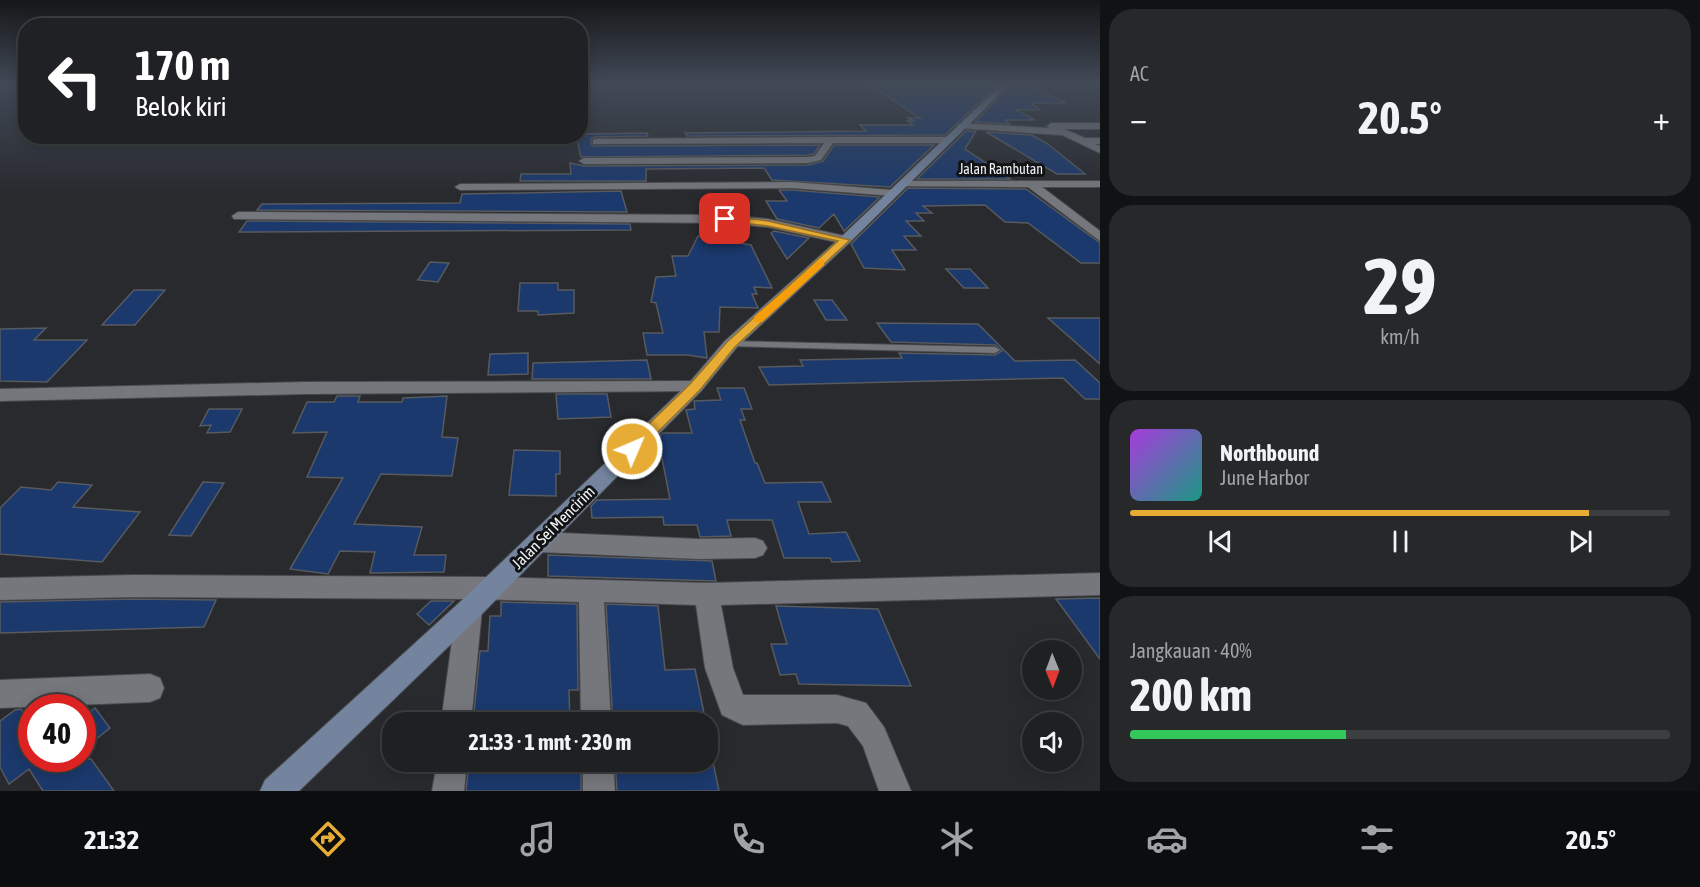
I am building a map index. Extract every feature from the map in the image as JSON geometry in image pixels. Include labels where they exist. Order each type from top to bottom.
[{"type":"street","name":"Jalan Sei Mencirim","points":[[276,791],[469,610],[695,387],[731,344],[845,240],[968,120]]},
{"type":"street","points":[[961,126],[1063,132]]},
{"type":"street","points":[[1100,126],[1051,126],[1100,150]]},
{"type":"street","points":[[596,142],[947,140]]},
{"type":"street","points":[[584,161],[816,159],[831,141]]},
{"type":"street","points":[[1083,141],[1100,141]]},
{"type":"street","points":[[656,142],[665,160]]},
{"type":"street","points":[[1031,184],[1100,237]]},
{"type":"street","name":"Jalan Rambutan","points":[[460,187],[792,185],[898,188],[1100,184]]},
{"type":"street","points":[[238,216],[725,219],[768,224],[845,240]]},
{"type":"street","points":[[0,395],[305,388],[695,387]]},
{"type":"street","points":[[538,542],[699,549],[755,548]]},
{"type":"street","points":[[0,589],[133,586],[491,588],[707,594],[1100,584]]},
{"type":"street","points":[[591,590],[596,712]]},
{"type":"street","points":[[707,594],[719,668],[732,705],[743,711],[837,710],[856,713],[874,737],[895,791]]},
{"type":"street","points":[[457,712],[469,610]]},
{"type":"street","points":[[3,696],[150,688]]},
{"type":"street","points":[[448,791],[451,772]]},
{"type":"street","points":[[598,772],[599,791]]},
{"type":"lane","points":[[731,344],[995,350]]},
{"type":"building","points":[[911,120],[961,120],[945,135],[687,136],[685,133],[866,131],[860,125],[913,125],[907,121],[913,121]]},
{"type":"building","points":[[977,120],[1035,120],[1005,120],[1010,124],[975,122]]},
{"type":"building","points":[[966,131],[976,131],[965,149],[1010,179],[917,179]]},
{"type":"building","points":[[986,132],[1032,135],[1048,144],[1085,174],[1057,174]]},
{"type":"building","points":[[647,133],[648,136],[595,137],[591,139],[593,146],[820,145],[814,154],[808,155],[581,157],[578,144],[588,144],[588,134]]},
{"type":"building","points":[[834,145],[934,145],[890,187],[772,180],[764,168],[646,169],[646,181],[520,181],[521,174],[571,174],[570,163],[584,166],[808,165],[823,161]]},
{"type":"building","points":[[908,188],[1026,189],[1100,243],[1100,263],[1081,263],[1028,223],[1005,222],[985,205],[923,206],[932,213],[916,213],[924,221],[906,221],[921,236],[904,236],[916,250],[892,250],[905,270],[864,268],[851,244]]},
{"type":"building","points":[[779,190],[880,197],[844,231],[834,214],[819,228],[777,219],[766,201],[787,201]]},
{"type":"building","points":[[621,191],[627,212],[257,210],[262,204],[460,203],[462,194]]},
{"type":"building","points":[[247,221],[630,224],[631,230],[239,232]]},
{"type":"building","points":[[774,231],[809,238],[787,259],[771,233]]},
{"type":"building","points":[[698,236],[751,245],[772,288],[754,287],[757,294],[752,294],[758,308],[720,307],[719,332],[704,332],[707,358],[688,355],[647,355],[643,333],[663,333],[656,303],[651,302],[656,277],[676,276],[672,256],[688,256]]},
{"type":"building","points":[[430,262],[449,263],[438,282],[418,280]]},
{"type":"building","points":[[946,269],[970,269],[988,288],[964,288]]},
{"type":"building","points":[[520,283],[558,283],[558,290],[574,290],[574,313],[538,315],[538,311],[518,311]]},
{"type":"building","points":[[134,290],[165,290],[135,325],[102,325]]},
{"type":"building","points":[[814,300],[832,300],[847,320],[826,320]]},
{"type":"building","points":[[1048,318],[1100,318],[1100,364]]},
{"type":"building","points":[[877,323],[978,324],[1015,361],[1075,360],[1100,383],[1100,399],[1085,399],[1063,378],[769,385],[759,367],[803,366],[800,360],[902,358],[899,353],[995,355],[1002,351],[995,345],[891,342]]},
{"type":"building","points":[[46,328],[34,340],[87,340],[47,382],[0,381],[0,329]]},
{"type":"building","points":[[528,353],[528,374],[488,375],[490,354]]},
{"type":"building","points":[[647,360],[651,379],[532,379],[533,363]]},
{"type":"building","points":[[717,388],[744,388],[752,409],[741,409],[745,420],[740,420],[755,463],[765,483],[822,482],[831,502],[798,502],[809,534],[846,532],[860,561],[832,562],[830,558],[784,558],[772,520],[727,520],[731,536],[700,537],[697,525],[664,525],[663,517],[592,518],[591,506],[597,500],[670,499],[658,438],[663,433],[692,433],[686,410],[695,409],[694,401],[721,400]]},
{"type":"building","points":[[556,394],[607,394],[611,417],[558,419]]},
{"type":"building","points":[[337,396],[360,396],[358,402],[402,402],[403,398],[447,396],[442,437],[458,438],[452,476],[381,474],[354,524],[422,527],[414,555],[446,555],[444,572],[370,573],[375,552],[340,551],[328,574],[290,569],[343,478],[307,477],[327,432],[293,433],[307,402],[334,402]]},
{"type":"building","points":[[209,409],[242,409],[230,432],[207,433],[211,425],[200,426]]},
{"type":"building","points":[[514,450],[560,451],[560,474],[556,474],[556,496],[509,495]]},
{"type":"building","points":[[58,482],[92,485],[73,507],[140,512],[102,562],[0,554],[0,508],[21,487],[51,490]]},
{"type":"building","points":[[203,482],[224,483],[191,536],[169,535]]},
{"type":"building","points":[[548,555],[712,561],[716,581],[548,576]]},
{"type":"building","points":[[1100,598],[1100,659],[1056,599]]},
{"type":"building","points":[[216,600],[204,627],[0,633],[0,602]]},
{"type":"building","points":[[431,601],[454,601],[429,625],[417,614]]},
{"type":"building","points":[[501,602],[577,604],[578,690],[569,690],[570,712],[474,712],[480,651],[488,651],[490,616],[501,616]]},
{"type":"building","points":[[606,604],[658,606],[665,670],[695,669],[704,712],[612,712]]},
{"type":"building","points":[[776,606],[878,609],[911,686],[799,684],[796,674],[780,675],[771,644],[787,644]]},
{"type":"building","points":[[96,709],[110,728],[96,739]]},
{"type":"building","points":[[18,710],[18,772],[25,772],[9,784],[0,767],[0,721]]},
{"type":"building","points":[[96,766],[114,791],[43,791],[31,772],[96,772]]},
{"type":"building","points":[[468,772],[581,772],[581,791],[466,791]]},
{"type":"building","points":[[616,772],[715,772],[719,791],[617,791]]},
{"type":"slow traffic","points":[[758,319],[821,263]]},
{"type":"route","points":[[632,449],[695,387],[731,344],[845,240],[746,220],[725,219]]}]
